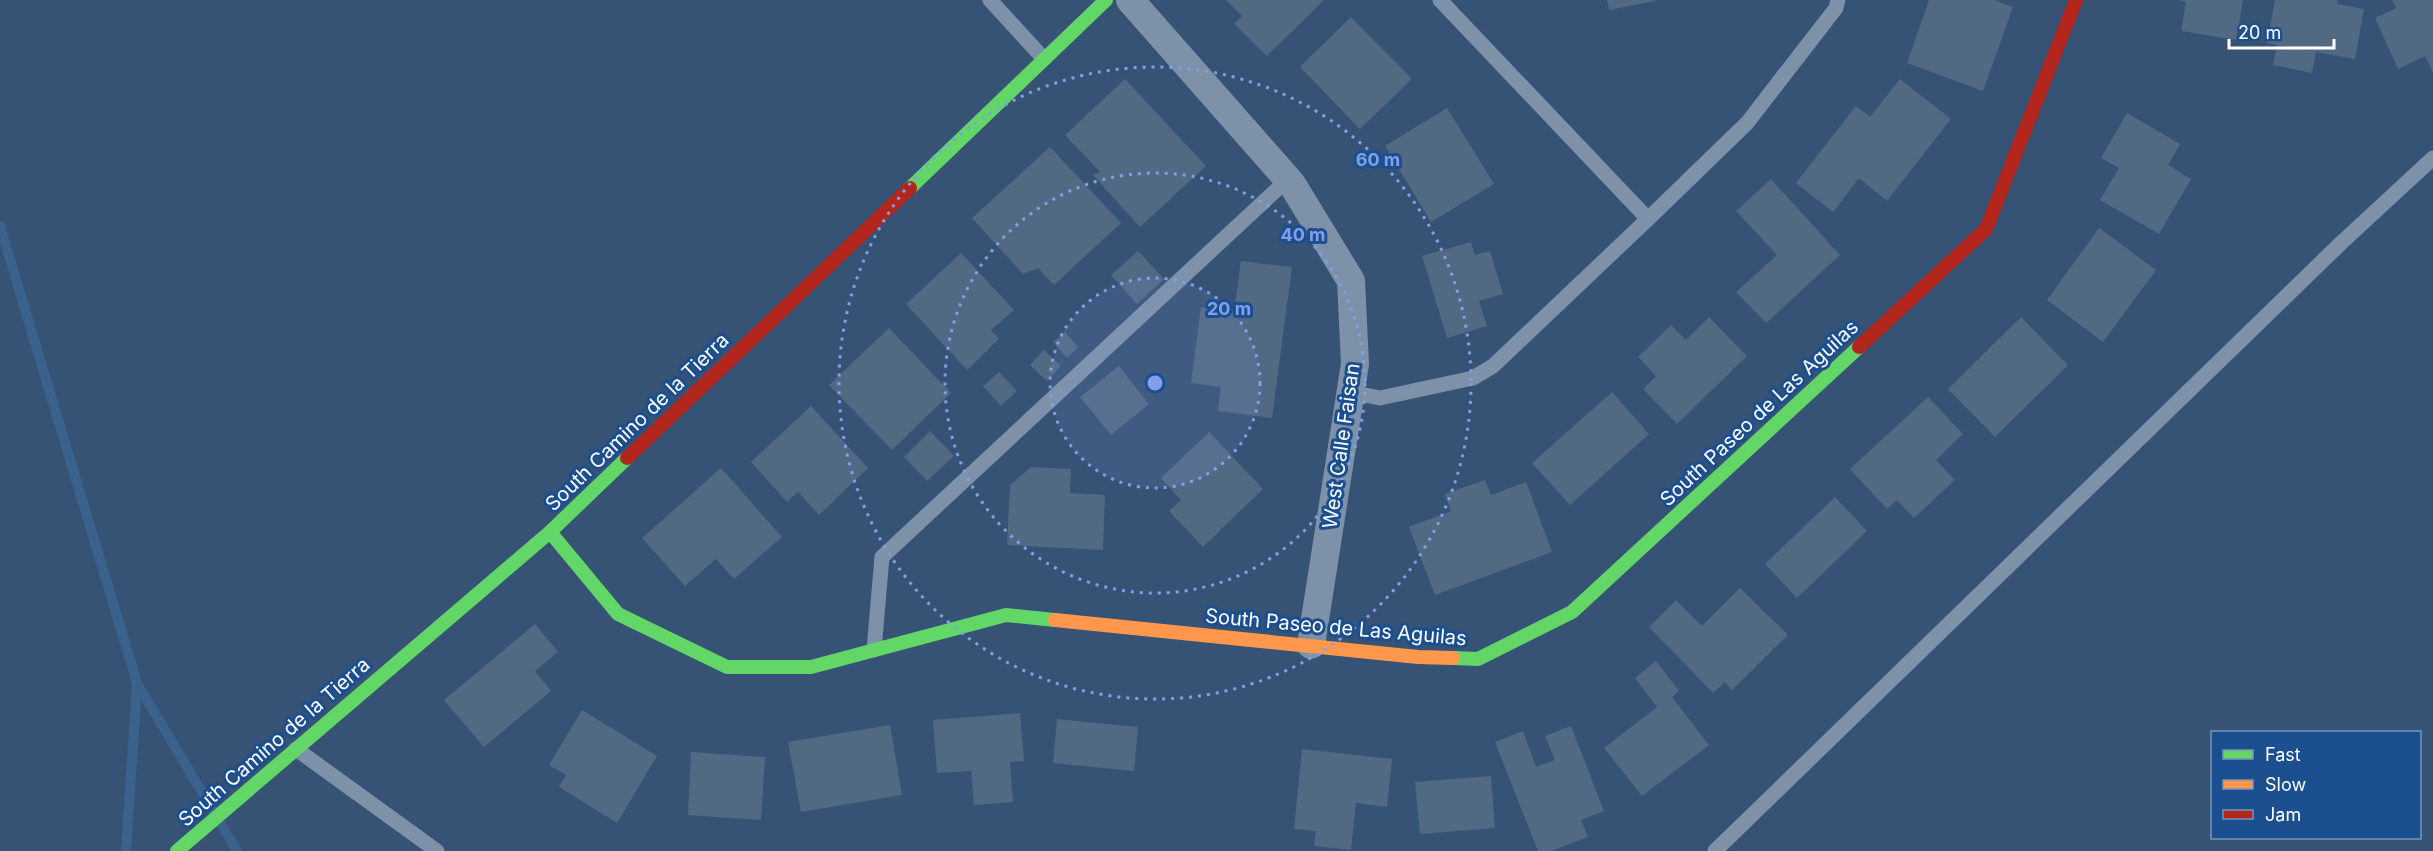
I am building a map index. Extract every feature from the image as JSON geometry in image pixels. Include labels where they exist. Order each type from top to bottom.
[{"type":"street","name":"South Camino de la Tierra","points":[[177,851],[550,532],[1106,0]]},
{"type":"street","name":"West Calle Faisan","points":[[1130,0],[1288,180],[1351,281],[1355,364],[1311,645]]},
{"type":"street","name":"South Paseo de Las Aguilas","points":[[550,532],[618,614],[727,667],[811,667],[1006,615],[1418,657],[1478,659],[1572,612],[1986,229],[2076,0]]},
{"type":"lane","points":[[990,0],[1044,59]]},
{"type":"lane","points":[[1440,0],[1648,219]]},
{"type":"lane","points":[[1350,392],[1380,398],[1473,378],[1493,366],[1747,123],[1836,8],[1838,0]]},
{"type":"lane","points":[[1715,851],[2331,252],[2433,158]]},
{"type":"lane","points":[[874,650],[882,557],[1288,180]]},
{"type":"lane","points":[[296,749],[437,851]]},
{"type":"building","points":[[1226,0],[1324,0],[1267,56],[1234,24],[1242,16]]},
{"type":"building","points":[[1607,0],[1654,0],[1655,1],[1609,10]]},
{"type":"building","points":[[1929,0],[1994,0],[2013,7],[1983,91],[1907,63]]},
{"type":"building","points":[[2179,0],[2243,0],[2236,40],[2181,31],[2186,2]]},
{"type":"building","points":[[2275,0],[2338,0],[2337,4],[2364,9],[2355,59],[2316,52],[2312,73],[2273,65],[2277,45],[2267,43]]},
{"type":"building","points":[[2392,0],[2433,0],[2433,72],[2425,56],[2398,69],[2375,18],[2396,8]]},
{"type":"building","points":[[1351,17],[1412,79],[1360,129],[1300,67]]},
{"type":"building","points":[[1125,79],[1206,166],[1140,227],[1093,175],[1100,172],[1065,135]]},
{"type":"building","points":[[1900,79],[1951,119],[1887,201],[1859,178],[1833,212],[1796,183],[1856,106],[1870,117]]},
{"type":"building","points":[[1447,108],[1494,184],[1431,222],[1385,146]]},
{"type":"building","points":[[2127,113],[2180,144],[2168,165],[2191,179],[2159,234],[2100,200],[2119,168],[2101,158]]},
{"type":"building","points":[[1050,147],[1121,223],[1054,285],[1038,268],[1023,274],[972,218]]},
{"type":"building","points":[[1771,179],[1840,255],[1766,323],[1736,292],[1777,255],[1736,211]]},
{"type":"building","points":[[2099,228],[2156,270],[2103,342],[2047,300]]},
{"type":"building","points":[[1471,242],[1475,255],[1490,251],[1503,294],[1479,301],[1487,326],[1447,338],[1422,256]]},
{"type":"building","points":[[1138,251],[1164,279],[1137,304],[1111,275]]},
{"type":"building","points":[[961,253],[1014,310],[991,330],[999,339],[967,370],[906,304]]},
{"type":"building","points":[[1241,261],[1292,267],[1272,418],[1218,411],[1221,387],[1191,383],[1201,307],[1234,311]]},
{"type":"building","points":[[1709,317],[1747,356],[1677,424],[1643,389],[1656,376],[1638,357],[1671,325],[1686,340]]},
{"type":"building","points":[[2021,317],[2068,365],[1995,437],[1948,389]]},
{"type":"building","points":[[889,328],[951,393],[892,450],[829,385]]},
{"type":"building","points":[[1065,332],[1078,347],[1067,358],[1053,342]]},
{"type":"building","points":[[1044,350],[1061,366],[1047,381],[1030,365]]},
{"type":"building","points":[[1119,366],[1149,404],[1111,435],[1080,397]]},
{"type":"building","points":[[999,372],[1017,391],[1001,406],[983,386]]},
{"type":"building","points":[[1612,392],[1649,434],[1570,505],[1532,463]]},
{"type":"building","points":[[1928,397],[1963,434],[1936,460],[1955,480],[1914,518],[1897,500],[1887,509],[1850,469]]},
{"type":"building","points":[[811,406],[868,468],[819,515],[798,492],[787,502],[751,462]]},
{"type":"building","points":[[930,431],[954,456],[927,481],[904,457]]},
{"type":"building","points":[[1209,432],[1263,489],[1203,547],[1169,511],[1181,500],[1161,478]]},
{"type":"building","points":[[1031,467],[1071,469],[1070,493],[1105,495],[1103,550],[1007,545],[1010,485]]},
{"type":"building","points":[[721,468],[782,537],[734,579],[716,559],[685,586],[642,538]]},
{"type":"building","points":[[1485,480],[1491,495],[1526,482],[1552,552],[1435,595],[1409,527],[1451,511],[1445,494]]},
{"type":"building","points":[[1835,497],[1867,531],[1797,598],[1765,564]]},
{"type":"building","points":[[1740,588],[1788,635],[1732,690],[1725,682],[1713,693],[1649,627],[1676,600],[1702,626]]},
{"type":"building","points":[[535,624],[558,652],[535,671],[551,691],[484,747],[444,700]]},
{"type":"building","points":[[1656,661],[1679,691],[1672,697],[1709,745],[1642,796],[1604,748],[1657,707],[1635,678]]},
{"type":"building","points":[[582,710],[657,756],[617,823],[559,787],[566,775],[549,765]]},
{"type":"building","points":[[1020,713],[1024,761],[1010,762],[1013,802],[974,805],[971,771],[937,773],[933,720]]},
{"type":"building","points":[[1057,719],[1138,727],[1134,771],[1053,763]]},
{"type":"building","points":[[890,725],[902,795],[801,812],[788,742]]},
{"type":"building","points":[[1571,726],[1604,811],[1581,820],[1588,837],[1551,851],[1538,851],[1495,742],[1523,731],[1536,767],[1555,760],[1545,736]]},
{"type":"building","points":[[1302,749],[1392,759],[1387,807],[1356,803],[1351,850],[1314,846],[1316,831],[1294,829]]},
{"type":"building","points":[[691,752],[765,757],[761,820],[688,815]]},
{"type":"building","points":[[1491,776],[1495,828],[1420,834],[1415,782]]},
{"type":"waterway","points":[[0,226],[137,683],[237,851]]},
{"type":"waterway","points":[[126,851],[137,684]]},
{"type":"traffic: fast","points":[[910,188],[1106,0]]},
{"type":"traffic: fast","points":[[1453,658],[1478,659],[1572,612],[1859,347]]},
{"type":"traffic: fast","points":[[177,851],[550,532],[627,458]]},
{"type":"traffic: fast","points":[[550,532],[618,614],[727,667],[811,667],[1006,615],[1055,620]]},
{"type":"traffic: slow","points":[[1055,620],[1418,657],[1453,658]]},
{"type":"traffic: jam","points":[[1859,347],[1986,229],[2076,0]]},
{"type":"traffic: jam","points":[[627,458],[910,188]]}]
